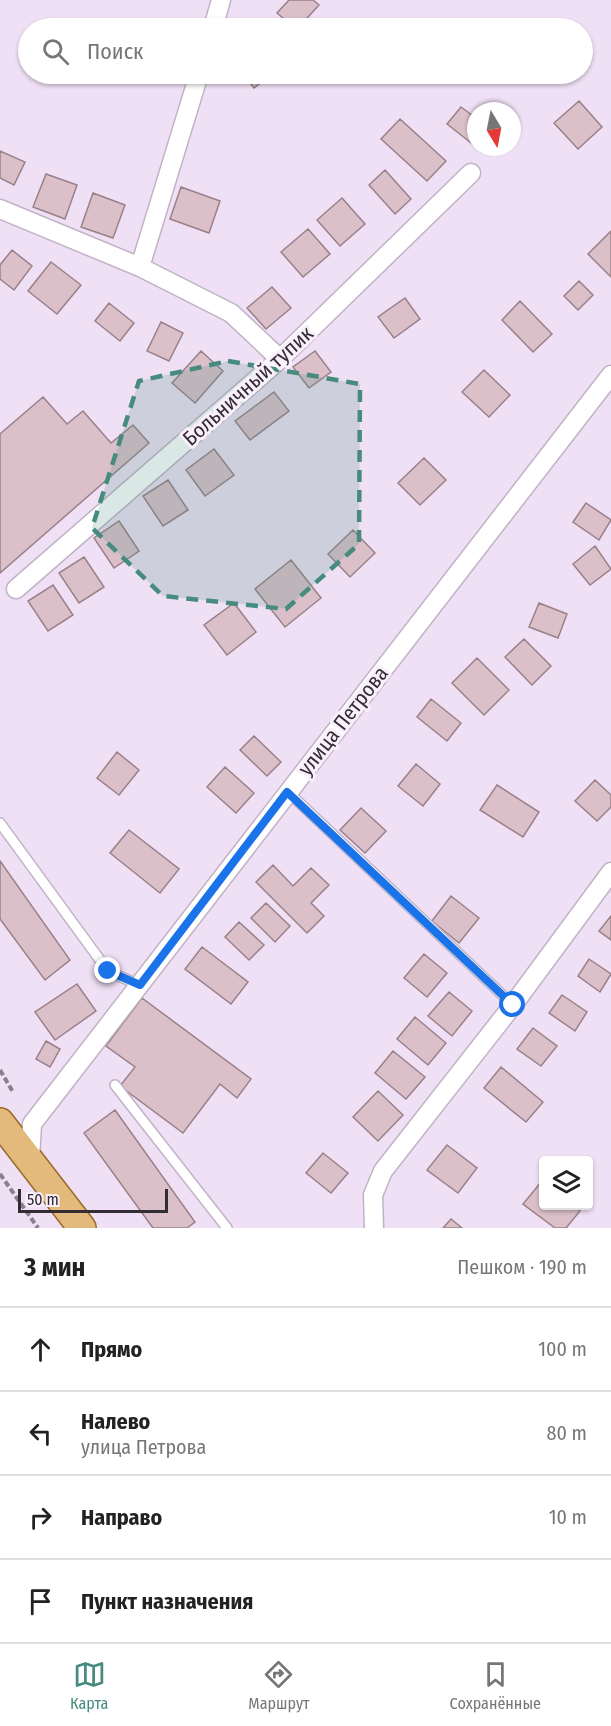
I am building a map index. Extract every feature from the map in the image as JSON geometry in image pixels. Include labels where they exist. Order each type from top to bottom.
[{"type":"main road","points":[[0,1122],[82,1228]]},
{"type":"street","points":[[216,18],[221,0]]},
{"type":"street","points":[[140,267],[196,84]]},
{"type":"street","name":"Больничный тупик","points":[[16,589],[280,359],[471,173]]},
{"type":"street","points":[[0,209],[140,267],[231,313],[280,359]]},
{"type":"street","name":"улица Петрова","points":[[30,1160],[32,1124],[611,375]]},
{"type":"street","points":[[374,1228],[373,1196],[383,1171],[513,1005],[611,872]]},
{"type":"lane","points":[[287,792],[513,1005]]},
{"type":"lane","points":[[0,822],[108,971],[140,985]]},
{"type":"lane","points":[[115,1085],[221,1226]]},
{"type":"path","points":[[0,1070],[13,1092]]},
{"type":"path","points":[[0,1174],[38,1228]]},
{"type":"highlighted area","points":[[228,361],[360,384],[359,544],[286,609],[163,596],[92,528],[139,381]]},
{"type":"building","points":[[289,0],[313,0],[319,5],[307,18],[283,18],[277,13]]},
{"type":"building","points":[[579,101],[602,127],[578,149],[554,123]]},
{"type":"building","points":[[461,107],[467,111],[467,140],[447,124]]},
{"type":"building","points":[[400,119],[446,161],[427,181],[381,139]]},
{"type":"building","points":[[0,151],[25,162],[14,185],[0,178]]},
{"type":"building","points":[[385,170],[411,199],[395,214],[369,185]]},
{"type":"building","points":[[46,174],[77,185],[65,219],[33,207]]},
{"type":"building","points":[[181,187],[220,201],[209,233],[170,219]]},
{"type":"building","points":[[93,193],[125,205],[113,238],[81,227]]},
{"type":"building","points":[[342,198],[365,224],[340,246],[317,220]]},
{"type":"building","points":[[308,229],[330,254],[303,277],[281,252]]},
{"type":"building","points":[[611,231],[611,277],[588,254]]},
{"type":"building","points":[[12,250],[32,266],[14,290],[0,279],[0,265]]},
{"type":"building","points":[[51,262],[81,285],[57,314],[28,291]]},
{"type":"building","points":[[579,281],[593,295],[578,310],[564,296]]},
{"type":"building","points":[[272,287],[291,308],[266,329],[247,308]]},
{"type":"building","points":[[405,298],[420,319],[394,338],[378,317]]},
{"type":"building","points":[[520,301],[552,334],[533,352],[502,320]]},
{"type":"building","points":[[109,303],[134,323],[120,341],[95,321]]},
{"type":"building","points":[[161,322],[183,333],[169,361],[147,351]]},
{"type":"building","points":[[201,351],[223,371],[195,403],[172,383]]},
{"type":"building","points":[[315,351],[331,372],[309,388],[293,367]]},
{"type":"building","points":[[484,370],[510,395],[489,417],[462,392]]},
{"type":"building","points":[[274,392],[289,411],[250,440],[235,421]]},
{"type":"building","points":[[43,397],[67,424],[83,411],[111,443],[133,425],[149,443],[0,573],[0,434]]},
{"type":"building","points":[[214,449],[234,475],[205,496],[186,470]]},
{"type":"building","points":[[424,458],[446,480],[420,505],[398,483]]},
{"type":"building","points":[[168,480],[188,510],[163,526],[143,496]]},
{"type":"building","points":[[586,503],[611,520],[599,540],[573,522]]},
{"type":"building","points":[[119,521],[139,551],[114,568],[94,538]]},
{"type":"building","points":[[353,530],[375,553],[350,577],[328,554]]},
{"type":"building","points":[[595,546],[611,569],[590,585],[573,564]]},
{"type":"building","points":[[84,557],[104,587],[79,603],[59,573]]},
{"type":"building","points":[[291,560],[321,598],[285,627],[255,589]]},
{"type":"building","points":[[53,585],[73,615],[48,631],[28,601]]},
{"type":"building","points":[[234,603],[256,632],[227,655],[204,625]]},
{"type":"building","points":[[539,603],[567,614],[558,638],[529,627]]},
{"type":"building","points":[[524,639],[551,666],[532,685],[505,657]]},
{"type":"building","points":[[477,658],[509,690],[484,715],[452,683]]},
{"type":"building","points":[[431,699],[461,723],[447,741],[417,717]]},
{"type":"building","points":[[254,736],[281,762],[267,776],[240,750]]},
{"type":"building","points":[[117,752],[139,770],[119,795],[97,778]]},
{"type":"building","points":[[416,764],[440,784],[423,806],[398,786]]},
{"type":"building","points":[[225,767],[254,793],[236,813],[207,787]]},
{"type":"building","points":[[595,780],[611,795],[611,807],[597,821],[575,801]]},
{"type":"building","points":[[497,785],[539,812],[523,837],[480,810]]},
{"type":"building","points":[[361,808],[386,831],[365,853],[340,830]]},
{"type":"building","points":[[129,830],[179,869],[160,893],[110,853]]},
{"type":"building","points":[[0,861],[70,960],[45,980],[0,919]]},
{"type":"building","points":[[273,865],[293,886],[311,868],[329,885],[311,903],[324,916],[307,933],[256,882]]},
{"type":"building","points":[[451,896],[479,918],[459,943],[432,921]]},
{"type":"building","points":[[266,903],[290,926],[275,942],[251,918]]},
{"type":"building","points":[[611,916],[611,940],[599,931]]},
{"type":"building","points":[[239,922],[264,945],[249,960],[225,937]]},
{"type":"building","points":[[202,947],[248,982],[231,1004],[185,969]]},
{"type":"building","points":[[424,954],[447,973],[427,997],[404,978]]},
{"type":"building","points":[[589,959],[611,974],[600,992],[578,976]]},
{"type":"building","points":[[77,984],[96,1011],[55,1040],[35,1012]]},
{"type":"building","points":[[449,992],[472,1011],[452,1036],[428,1016]]},
{"type":"building","points":[[562,995],[587,1012],[575,1031],[549,1013]]},
{"type":"building","points":[[142,998],[251,1079],[237,1098],[220,1084],[183,1133],[120,1086],[135,1067],[106,1046]]},
{"type":"building","points":[[415,1017],[446,1043],[428,1065],[397,1039]]},
{"type":"building","points":[[533,1028],[557,1046],[541,1066],[517,1049]]},
{"type":"building","points":[[46,1041],[60,1049],[50,1067],[36,1059]]},
{"type":"building","points":[[393,1051],[425,1077],[406,1099],[375,1073]]},
{"type":"building","points":[[501,1067],[543,1102],[526,1122],[484,1088]]},
{"type":"building","points":[[378,1091],[403,1115],[378,1141],[353,1117]]},
{"type":"building","points":[[115,1110],[195,1222],[187,1228],[153,1228],[84,1133]]},
{"type":"building","points":[[447,1145],[477,1168],[458,1193],[427,1170]]},
{"type":"building","points":[[323,1153],[348,1173],[331,1193],[306,1173]]},
{"type":"building","points":[[539,1185],[539,1210],[580,1211],[566,1228],[555,1228],[523,1204]]},
{"type":"building","points":[[451,1219],[462,1228],[443,1228]]},
{"type":"route","points":[[108,971],[140,985],[287,792],[513,1005]]}]
